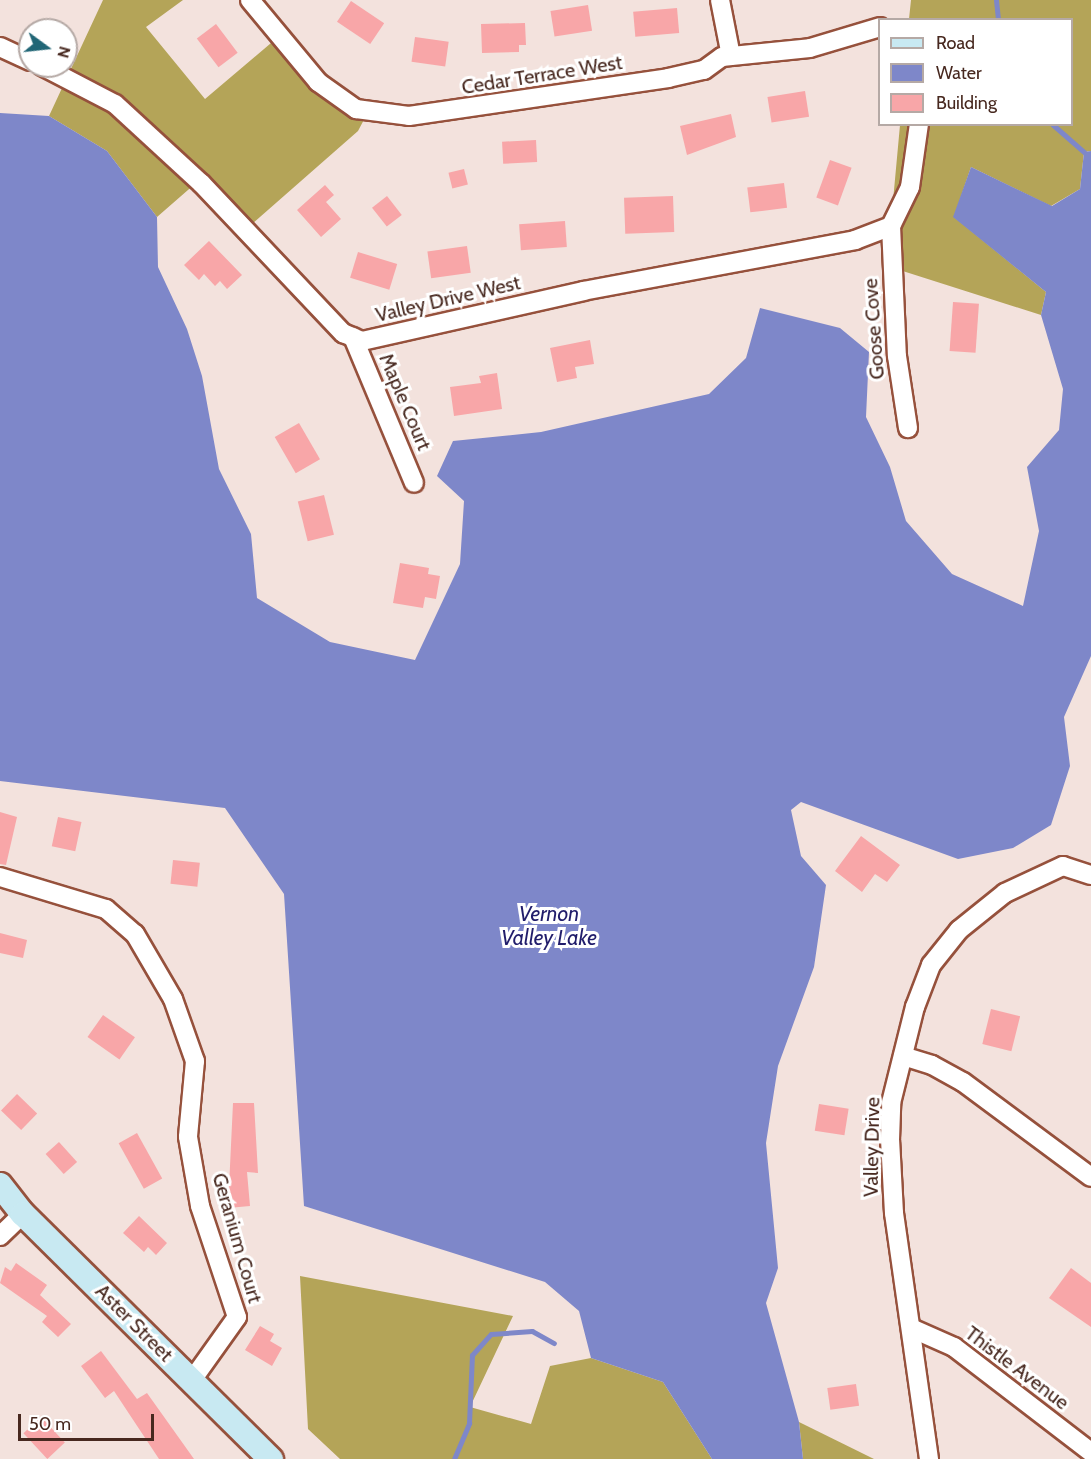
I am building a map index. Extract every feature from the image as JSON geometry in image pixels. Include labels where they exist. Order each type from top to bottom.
[{"type":"street","name":"Cedar Terrace West","points":[[250,0],[318,82],[356,109],[388,115],[437,114],[668,78],[704,70],[731,56],[810,48],[878,27]]},
{"type":"street","points":[[720,0],[731,56]]},
{"type":"street","points":[[0,47],[18,55]]},
{"type":"street","name":"Valley Drive West","points":[[65,78],[116,104],[201,183],[343,333],[362,341],[416,332],[583,291],[855,240],[891,226]]},
{"type":"street","points":[[891,226],[910,187],[919,126]]},
{"type":"street","name":"Goose Cove","points":[[891,226],[897,356],[908,428]]},
{"type":"street","name":"Maple Court","points":[[353,337],[414,483]]},
{"type":"street","name":"Valley Drive","points":[[929,1459],[894,1213],[890,1140],[891,1103],[903,1056],[931,965],[959,930],[1005,893],[1036,876],[1063,866],[1091,874]]},
{"type":"street","name":"Geranium Court","points":[[0,877],[106,909],[135,934],[172,999],[195,1061],[188,1137],[200,1206],[237,1317],[192,1380]]},
{"type":"street","points":[[903,1056],[932,1065],[963,1082],[1091,1177]]},
{"type":"street","name":"Aster Street","points":[[0,1185],[23,1214],[271,1459]]},
{"type":"street","points":[[0,1236],[23,1214]]},
{"type":"street","name":"Thistle Avenue","points":[[911,1328],[954,1347],[1091,1452]]},
{"type":"shaded area","points":[[103,0],[183,0],[146,27],[205,99],[284,32],[367,114],[358,131],[244,231],[196,183],[157,217],[107,151],[49,116],[67,78],[78,78],[78,54]]},
{"type":"shaded area","points":[[911,0],[1091,0],[1091,151],[1084,152],[1080,189],[1051,206],[971,167],[954,217],[1046,292],[1041,315],[887,266],[900,126],[1073,126],[1073,18],[909,18]]},
{"type":"shaded area","points":[[300,1276],[513,1316],[470,1407],[531,1424],[550,1366],[591,1358],[663,1382],[712,1459],[340,1459],[308,1429]]},
{"type":"shaded area","points":[[799,1422],[874,1459],[803,1459]]},
{"type":"water","name":"Vernon Valley Lake","points":[[0,113],[49,116],[107,151],[157,217],[158,267],[187,329],[202,376],[219,469],[251,534],[257,598],[330,642],[415,660],[460,564],[464,501],[437,476],[453,441],[541,432],[709,394],[746,358],[760,308],[840,328],[869,352],[866,417],[890,467],[906,521],[952,574],[1023,606],[1039,531],[1027,467],[1059,430],[1063,389],[1041,315],[1046,292],[953,217],[971,167],[1052,206],[1080,189],[1084,152],[1091,151],[1091,656],[1064,717],[1070,766],[1051,825],[1013,848],[958,859],[801,802],[791,810],[801,856],[826,885],[814,967],[778,1066],[766,1143],[778,1268],[766,1303],[799,1422],[803,1459],[712,1459],[663,1382],[591,1358],[579,1311],[545,1282],[304,1206],[284,894],[225,808],[0,781]]},
{"type":"building","points":[[351,1],[384,23],[370,44],[337,22]]},
{"type":"building","points":[[588,5],[592,31],[555,37],[550,11]]},
{"type":"building","points":[[677,8],[679,33],[635,37],[633,12]]},
{"type":"building","points":[[525,23],[526,45],[519,45],[519,52],[482,53],[481,24]]},
{"type":"building","points":[[216,24],[238,53],[218,67],[197,38]]},
{"type":"building","points":[[415,37],[449,42],[445,66],[412,62]]},
{"type":"building","points":[[805,91],[809,117],[772,123],[767,97]]},
{"type":"building","points":[[731,114],[736,137],[687,155],[680,126]]},
{"type":"building","points":[[536,140],[537,162],[503,164],[502,142]]},
{"type":"building","points":[[830,160],[852,168],[838,205],[816,198]]},
{"type":"building","points":[[464,169],[468,185],[452,188],[448,173]]},
{"type":"building","points":[[784,183],[787,208],[750,212],[747,188]]},
{"type":"building","points":[[325,185],[334,195],[326,202],[341,219],[321,237],[297,210]]},
{"type":"building","points":[[387,196],[402,215],[387,227],[372,208]]},
{"type":"building","points":[[673,196],[674,232],[625,234],[624,198]]},
{"type":"building","points":[[565,221],[567,247],[521,250],[519,224]]},
{"type":"building","points":[[209,241],[242,275],[227,289],[220,281],[215,286],[204,274],[199,280],[184,265]]},
{"type":"building","points":[[467,246],[471,273],[431,278],[427,252]]},
{"type":"building","points":[[358,252],[397,264],[389,290],[350,278]]},
{"type":"building","points":[[953,302],[979,304],[976,353],[950,351]]},
{"type":"building","points":[[590,340],[594,364],[575,367],[577,378],[557,382],[550,348]]},
{"type":"building","points":[[497,373],[502,409],[454,416],[450,387],[481,383],[479,376]]},
{"type":"building","points":[[299,423],[320,459],[296,473],[275,437]]},
{"type":"building","points":[[324,495],[334,535],[308,541],[298,502]]},
{"type":"building","points":[[400,563],[429,568],[428,574],[440,576],[436,599],[425,597],[423,608],[393,603]]},
{"type":"building","points":[[0,812],[17,817],[6,865],[0,864]]},
{"type":"building","points":[[58,817],[81,822],[75,851],[52,846]]},
{"type":"building","points":[[861,836],[900,865],[887,882],[875,874],[862,892],[835,871]]},
{"type":"building","points":[[173,860],[200,863],[197,887],[170,884]]},
{"type":"building","points":[[0,933],[27,940],[23,958],[0,953]]},
{"type":"building","points":[[991,1009],[1020,1016],[1011,1051],[982,1044]]},
{"type":"building","points":[[103,1015],[135,1037],[119,1059],[88,1037]]},
{"type":"building","points":[[17,1094],[37,1113],[21,1130],[1,1111]]},
{"type":"building","points":[[233,1103],[254,1103],[258,1173],[247,1172],[250,1206],[228,1208]]},
{"type":"building","points":[[819,1104],[849,1109],[844,1135],[815,1131]]},
{"type":"building","points":[[137,1133],[162,1178],[144,1189],[119,1143]]},
{"type":"building","points":[[59,1142],[77,1162],[64,1174],[46,1154]]},
{"type":"building","points":[[139,1216],[167,1243],[156,1255],[148,1247],[144,1252],[123,1233]]},
{"type":"building","points":[[16,1263],[47,1285],[40,1295],[71,1324],[58,1337],[42,1322],[47,1316],[0,1283],[5,1267],[11,1271]]},
{"type":"building","points":[[1071,1268],[1091,1283],[1091,1327],[1049,1298]]},
{"type":"building","points":[[260,1326],[274,1334],[270,1341],[282,1348],[272,1366],[245,1350]]},
{"type":"building","points":[[101,1351],[137,1399],[147,1393],[194,1459],[159,1459],[114,1391],[105,1398],[81,1366]]},
{"type":"building","points":[[856,1384],[859,1406],[830,1410],[827,1388]]},
{"type":"building","points":[[41,1417],[65,1443],[47,1459],[23,1433]]},
{"type":"waterway","points":[[996,0],[998,18]]},
{"type":"waterway","points":[[1054,126],[1084,152]]},
{"type":"waterway","points":[[454,1459],[469,1423],[472,1355],[491,1334],[532,1331],[554,1343]]}]
